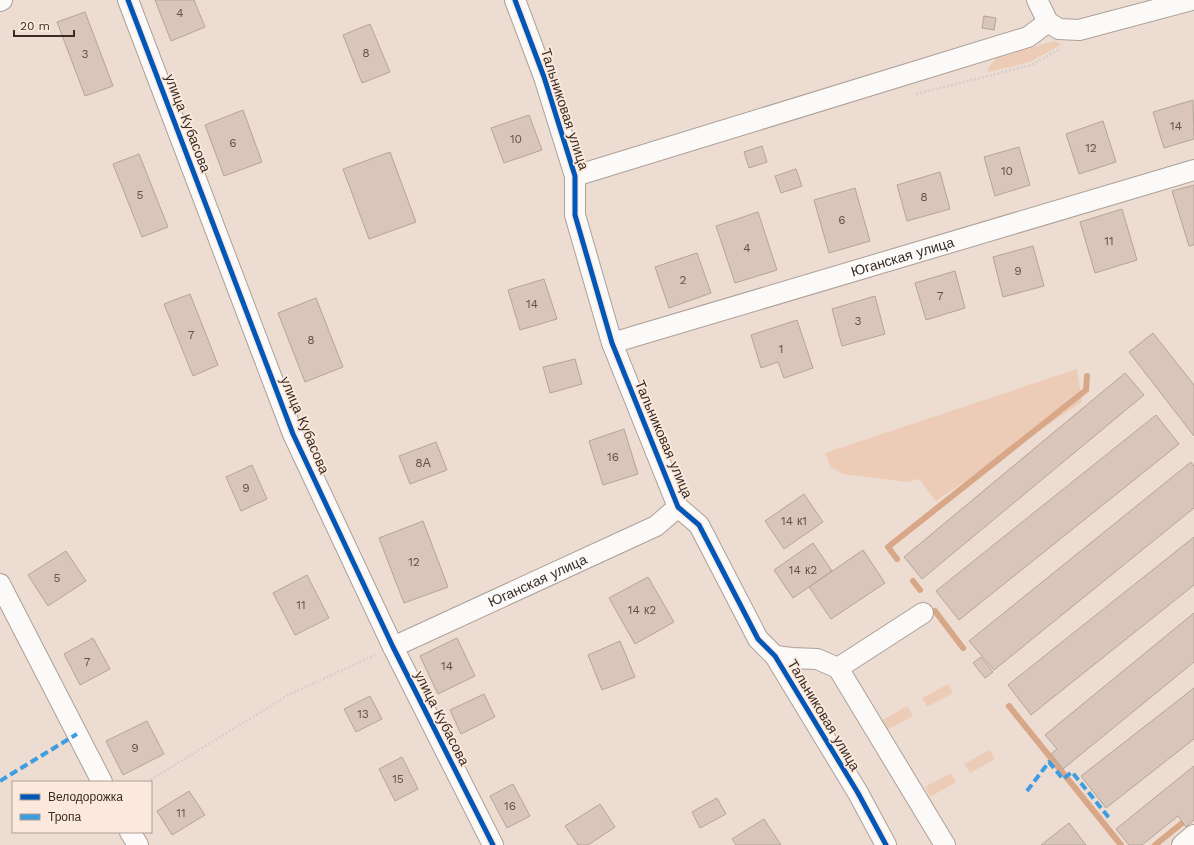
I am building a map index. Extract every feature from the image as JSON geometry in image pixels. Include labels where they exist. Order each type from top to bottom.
[{"type":"street","name":"улица Кубасова","points":[[128,0],[293,434],[393,647],[493,845]]},
{"type":"street","name":"Тальниковая улица","points":[[515,0],[544,77],[575,176],[575,215],[612,343],[678,507],[699,525],[758,639],[775,656],[858,793],[886,845]]},
{"type":"street","points":[[1036,0],[1048,22],[1059,28],[1079,30],[1192,0]]},
{"type":"street","points":[[575,176],[1028,37],[1048,22]]},
{"type":"street","name":"Юганская улица","points":[[612,343],[1194,170]]},
{"type":"street","name":"Юганская улица","points":[[393,647],[656,526],[678,507]]},
{"type":"street","points":[[0,584],[101,781]]},
{"type":"street","points":[[838,668],[923,613]]},
{"type":"street","points":[[775,656],[817,659],[838,668],[946,845]]},
{"type":"street","points":[[131,833],[138,845]]},
{"type":"street","points":[[1182,845],[1194,835]]},
{"type":"path","points":[[149,781],[290,694],[393,647]]},
{"type":"shaded area","points":[[1054,41],[1062,44],[1030,62],[989,72],[987,69],[997,58]]},
{"type":"shaded area","points":[[1077,369],[1082,402],[936,501],[919,479],[907,482],[844,474],[831,468],[825,453]]},
{"type":"shaded area","points":[[948,684],[953,693],[927,707],[922,698]]},
{"type":"shaded area","points":[[908,706],[913,716],[887,730],[882,720]]},
{"type":"shaded area","points":[[990,750],[995,759],[970,773],[964,764]]},
{"type":"shaded area","points":[[951,773],[956,782],[930,797],[925,787]]},
{"type":"building","points":[[155,0],[194,0],[205,27],[171,41]]},
{"type":"building","points":[[85,12],[113,86],[85,96],[57,22]]},
{"type":"building","points":[[984,16],[996,18],[994,30],[982,28]]},
{"type":"building","points":[[370,24],[390,72],[362,83],[343,35]]},
{"type":"building","points":[[1193,100],[1194,139],[1164,148],[1153,112]]},
{"type":"building","points":[[243,110],[262,162],[224,176],[205,125]]},
{"type":"building","points":[[529,115],[542,150],[504,163],[491,128]]},
{"type":"building","points":[[1103,121],[1116,162],[1079,174],[1066,134]]},
{"type":"building","points":[[762,146],[767,162],[749,168],[744,152]]},
{"type":"building","points":[[1019,147],[1030,185],[995,196],[984,157]]},
{"type":"building","points":[[390,152],[416,222],[369,239],[343,169]]},
{"type":"building","points":[[139,154],[168,227],[142,237],[113,164]]},
{"type":"building","points":[[796,169],[802,186],[781,193],[775,176]]},
{"type":"building","points":[[940,172],[950,209],[907,221],[897,185]]},
{"type":"building","points":[[1194,185],[1194,245],[1189,246],[1172,191]]},
{"type":"building","points":[[855,188],[870,241],[829,253],[814,200]]},
{"type":"building","points":[[1122,209],[1137,260],[1095,273],[1080,222]]},
{"type":"building","points":[[758,212],[777,270],[735,283],[716,226]]},
{"type":"building","points":[[1033,246],[1044,286],[1003,297],[993,257]]},
{"type":"building","points":[[697,253],[711,293],[669,308],[655,267]]},
{"type":"building","points":[[955,271],[965,308],[926,320],[915,283]]},
{"type":"building","points":[[544,279],[557,319],[520,330],[508,290]]},
{"type":"building","points":[[190,294],[218,365],[193,376],[164,304]]},
{"type":"building","points":[[875,296],[885,334],[842,346],[832,309]]},
{"type":"building","points":[[316,298],[343,367],[305,382],[278,313]]},
{"type":"building","points":[[797,320],[813,368],[784,378],[778,362],[761,368],[751,335]]},
{"type":"building","points":[[1153,333],[1194,385],[1194,436],[1129,352]]},
{"type":"building","points":[[575,359],[582,384],[550,393],[543,367]]},
{"type":"building","points":[[1125,373],[1144,395],[922,579],[904,557]]},
{"type":"building","points":[[1156,415],[1179,444],[959,620],[936,591]]},
{"type":"building","points":[[624,429],[638,474],[603,485],[589,441]]},
{"type":"building","points":[[436,442],[447,470],[410,484],[399,456]]},
{"type":"building","points":[[1191,462],[1194,466],[1194,508],[994,670],[969,641]]},
{"type":"building","points":[[252,465],[267,499],[241,511],[226,477]]},
{"type":"building","points":[[804,494],[823,522],[784,549],[765,521]]},
{"type":"building","points":[[423,521],[448,587],[404,603],[379,538]]},
{"type":"building","points":[[1194,537],[1194,585],[1031,715],[1008,685]]},
{"type":"building","points":[[813,543],[832,571],[793,598],[774,570]]},
{"type":"building","points":[[863,550],[885,583],[831,619],[809,587]]},
{"type":"building","points":[[66,551],[86,581],[48,606],[28,575]]},
{"type":"building","points":[[307,575],[329,618],[295,635],[273,593]]},
{"type":"building","points":[[648,577],[674,622],[635,644],[609,598]]},
{"type":"building","points":[[1194,613],[1194,662],[1063,769],[1051,754],[1057,749],[1045,735]]},
{"type":"building","points":[[93,638],[110,669],[80,685],[64,654]]},
{"type":"building","points":[[457,638],[475,676],[438,694],[420,656]]},
{"type":"building","points":[[620,641],[635,677],[602,690],[588,655]]},
{"type":"building","points":[[981,657],[993,672],[985,678],[973,663]]},
{"type":"building","points":[[1194,688],[1194,739],[1106,808],[1081,776]]},
{"type":"building","points":[[484,694],[495,717],[461,734],[450,710]]},
{"type":"building","points":[[370,696],[382,719],[356,732],[344,709]]},
{"type":"building","points":[[147,721],[164,754],[123,775],[106,741]]},
{"type":"building","points":[[402,757],[418,789],[395,801],[379,769]]},
{"type":"building","points":[[1194,766],[1194,820],[1186,827],[1178,816],[1142,845],[1129,845],[1116,829]]},
{"type":"building","points":[[513,784],[530,816],[507,828],[490,796]]},
{"type":"building","points":[[189,791],[205,815],[172,835],[157,811]]},
{"type":"building","points":[[717,798],[726,814],[700,828],[692,812]]},
{"type":"building","points":[[600,804],[615,827],[588,845],[578,845],[565,826]]},
{"type":"building","points":[[764,819],[781,845],[736,845],[732,839]]},
{"type":"building","points":[[1069,823],[1086,845],[1041,845]]},
{"type":"waterway","points":[[897,559],[888,547],[1086,390],[1087,376]]},
{"type":"waterway","points":[[913,581],[920,590]]},
{"type":"waterway","points":[[935,611],[963,648]]},
{"type":"waterway","points":[[1009,706],[1121,845]]},
{"type":"waterway","points":[[1155,845],[1181,824]]},
{"type":"marked path","points":[[0,781],[77,734]]},
{"type":"marked path","points":[[1027,791],[1049,762],[1063,779],[1072,772],[1110,819]]},
{"type":"cycle path","points":[[128,0],[293,434],[393,647],[493,845]]},
{"type":"cycle path","points":[[515,0],[544,77],[575,176],[575,215],[612,343],[678,507],[699,525],[758,639],[775,656],[858,793],[886,845]]}]
